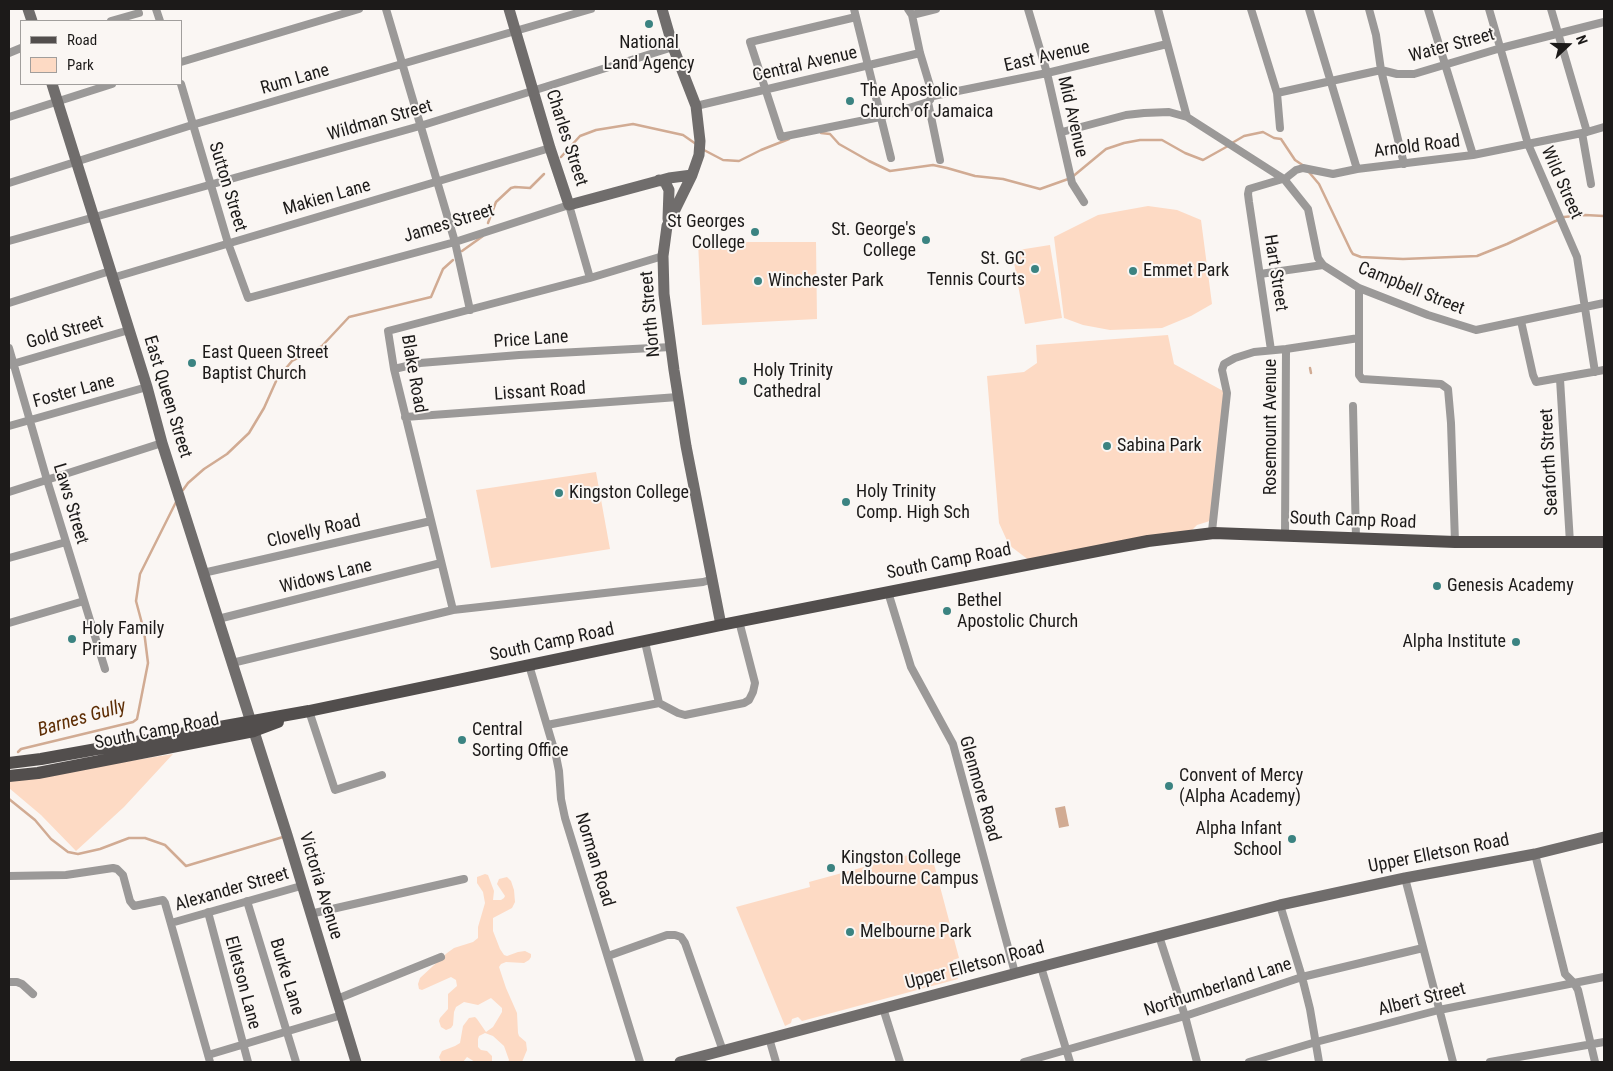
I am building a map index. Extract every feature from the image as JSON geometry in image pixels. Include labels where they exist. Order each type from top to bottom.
[{"type":"main road","name":"South Camp Road","points":[[9,776],[38,772],[252,726],[309,711],[739,621],[1148,541],[1214,533],[1456,542],[1604,542]]},
{"type":"main road","name":"South Camp Road","points":[[9,763],[252,726]]},
{"type":"street","points":[[182,62],[359,9]]},
{"type":"street","points":[[386,9],[455,242],[470,310]]},
{"type":"street","name":"Charles Street","points":[[509,9],[590,278]]},
{"type":"street","name":"Rum Lane","points":[[9,183],[192,125],[591,9]]},
{"type":"street","name":"North Street","points":[[662,9],[673,47],[696,106],[700,142],[699,155],[692,175],[667,226],[663,256],[664,294],[686,446],[721,625]]},
{"type":"street","points":[[854,9],[891,158]]},
{"type":"street","points":[[936,9],[910,12],[931,99],[940,160]]},
{"type":"street","name":"Mid Avenue","points":[[1028,9],[1062,132],[1072,183],[1084,202]]},
{"type":"street","points":[[1158,9],[1187,118]]},
{"type":"street","points":[[1251,9],[1277,93],[1280,128]]},
{"type":"street","points":[[1309,9],[1356,169]]},
{"type":"street","points":[[1369,9],[1376,35],[1381,70],[1404,164]]},
{"type":"street","points":[[1428,9],[1473,155]]},
{"type":"street","name":"Wild Street","points":[[1489,9],[1528,144],[1577,257],[1595,372]]},
{"type":"street","points":[[1551,9],[1584,133],[1591,184]]},
{"type":"street","points":[[114,20],[139,13]]},
{"type":"street","points":[[766,90],[750,42],[856,17]]},
{"type":"street","name":"Water Street","points":[[1277,93],[1381,70],[1396,74],[1414,74],[1501,48],[1604,22]]},
{"type":"street","name":"East Avenue","points":[[766,90],[781,137],[880,117],[931,99],[1167,44]]},
{"type":"street","name":"Wildman Street","points":[[9,241],[420,126],[673,47]]},
{"type":"street","name":"Central Avenue","points":[[696,106],[920,53]]},
{"type":"street","name":"East Queen Street","points":[[52,85],[147,387],[162,443],[252,726]]},
{"type":"street","points":[[9,117],[109,85]]},
{"type":"street","name":"Sutton Street","points":[[180,85],[228,243],[248,298]]},
{"type":"street","points":[[1062,132],[1126,115],[1169,112],[1187,118],[1284,179],[1308,210],[1318,258],[1323,265],[1260,274]]},
{"type":"street","name":"Arnold Road","points":[[1249,202],[1249,189],[1284,179],[1296,170],[1306,168],[1333,174],[1356,169],[1473,155],[1584,133],[1604,127]]},
{"type":"street","name":"Makien Lane","points":[[9,303],[228,243],[550,148]]},
{"type":"street","name":"James Street","points":[[248,298],[455,242],[569,205],[659,180],[692,175]]},
{"type":"street","points":[[659,180],[665,182],[670,190],[667,226]]},
{"type":"street","name":"Hart Street","points":[[1249,202],[1271,350]]},
{"type":"street","name":"Blake Road","points":[[453,610],[394,370],[389,330],[590,278],[663,256]]},
{"type":"street","name":"Campbell Street","points":[[1323,265],[1359,288],[1476,330],[1604,303]]},
{"type":"street","points":[[1359,288],[1359,375],[1362,379],[1442,384],[1448,389],[1456,542]]},
{"type":"street","points":[[1521,321],[1536,382],[1604,370]]},
{"type":"street","name":"Gold Street","points":[[11,364],[129,330]]},
{"type":"street","points":[[1214,533],[1212,531],[1227,393],[1222,370],[1224,364],[1234,358],[1254,352],[1359,338]]},
{"type":"street","name":"Price Lane","points":[[394,370],[420,363],[519,355],[671,347]]},
{"type":"street","name":"Laws Street","points":[[9,348],[11,364],[105,668]]},
{"type":"street","name":"Rosemount Avenue","points":[[1285,536],[1286,349]]},
{"type":"street","name":"Seaforth Street","points":[[1560,379],[1570,543]]},
{"type":"street","name":"Foster Lane","points":[[9,426],[147,387]]},
{"type":"street","name":"Lissant Road","points":[[405,417],[678,397]]},
{"type":"street","points":[[1353,406],[1356,539]]},
{"type":"street","points":[[9,492],[162,443]]},
{"type":"street","name":"Clovelly Road","points":[[203,573],[431,521]]},
{"type":"street","points":[[9,558],[66,542]]},
{"type":"street","name":"Widows Lane","points":[[218,619],[441,563]]},
{"type":"street","points":[[232,663],[453,610],[703,582],[713,579]]},
{"type":"street","name":"Glenmore Road","points":[[888,592],[911,667],[953,744],[1015,973]]},
{"type":"street","points":[[9,623],[84,601]]},
{"type":"street","points":[[547,726],[659,703],[685,715],[744,703],[749,700],[755,683],[739,621]]},
{"type":"street","points":[[645,642],[659,703]]},
{"type":"street","name":"Norman Road","points":[[529,665],[559,771],[561,799],[565,818],[640,1062]]},
{"type":"street","points":[[309,711],[335,790],[382,775]]},
{"type":"street","name":"Victoria Avenue","points":[[252,726],[356,1062]]},
{"type":"street","name":"Upper Elletson Road","points":[[680,1062],[1280,905],[1405,878],[1535,854],[1604,837]]},
{"type":"street","points":[[1535,854],[1565,974],[1578,990],[1595,1062]]},
{"type":"street","points":[[9,876],[66,875],[113,868],[117,869],[123,876],[132,904],[138,907],[163,900],[209,1058],[243,1044],[342,1016]]},
{"type":"street","points":[[1405,878],[1453,1062]]},
{"type":"street","points":[[310,914],[464,879]]},
{"type":"street","name":"Alexander Street","points":[[170,923],[302,886]]},
{"type":"street","name":"Burke Lane","points":[[248,901],[296,1062]]},
{"type":"street","points":[[1280,905],[1302,978],[1319,1062]]},
{"type":"street","name":"Elletson Lane","points":[[208,912],[248,1062]]},
{"type":"street","points":[[608,956],[667,935],[681,937],[685,943],[723,1051]]},
{"type":"street","points":[[1159,936],[1185,1016],[1197,1062]]},
{"type":"street","name":"Northumberland Lane","points":[[1024,1062],[1185,1016],[1302,978],[1423,948]]},
{"type":"street","points":[[336,999],[441,957]]},
{"type":"street","points":[[1041,967],[1070,1062]]},
{"type":"street","name":"Albert Street","points":[[1250,1062],[1316,1042],[1439,1010],[1604,977]]},
{"type":"street","points":[[9,982],[22,984],[34,994]]},
{"type":"street","points":[[883,1008],[900,1062]]},
{"type":"street","points":[[769,1038],[776,1062]]},
{"type":"street","points":[[1490,1062],[1604,1042]]},
{"type":"green space","name":"Emmet Park","points":[[1148,206],[1177,210],[1201,220],[1212,304],[1191,316],[1162,328],[1110,330],[1083,325],[1064,318],[1054,237],[1098,215]]},
{"type":"green space","name":"Winchester Park","points":[[698,242],[816,242],[817,319],[702,325]]},
{"type":"green space","name":"St. GC Tennis Courts","points":[[1050,245],[1062,318],[1025,324],[1012,251]]},
{"type":"green space","name":"Sabina Park","points":[[1168,335],[1174,364],[1225,392],[1213,520],[1197,525],[1190,532],[1030,561],[1009,545],[999,523],[987,376],[1024,372],[1037,363],[1036,345]]},
{"type":"green space","points":[[596,472],[610,549],[491,568],[476,490]]},
{"type":"green space","points":[[173,754],[124,807],[76,851],[41,815],[9,788],[9,778],[54,773]]},
{"type":"green space","name":"Melbourne Park","points":[[930,849],[959,958],[953,960],[958,979],[802,1021],[798,1017],[792,1019],[791,1023],[785,1026],[736,907],[810,887],[809,882]]},
{"type":"green space","points":[[485,874],[488,875],[494,891],[493,900],[501,900],[505,896],[497,884],[499,879],[507,877],[511,881],[514,890],[515,902],[512,908],[493,918],[493,931],[500,949],[507,956],[525,951],[531,954],[529,960],[524,963],[506,962],[499,967],[517,1013],[519,1036],[526,1042],[527,1050],[522,1062],[508,1062],[504,1046],[493,1036],[485,1033],[479,1036],[478,1047],[481,1050],[487,1051],[492,1056],[492,1062],[475,1062],[467,1057],[463,1062],[441,1062],[439,1057],[442,1051],[460,1043],[463,1026],[469,1018],[475,1017],[486,1032],[493,1027],[502,1012],[502,1008],[491,998],[478,1005],[464,1002],[456,1007],[453,1025],[446,1030],[441,1027],[439,1021],[448,1009],[448,994],[457,986],[456,980],[451,977],[422,990],[419,989],[418,984],[420,978],[447,953],[478,938],[478,927],[485,903],[483,892],[477,883],[477,877]]},
{"type":"shaded area","points":[[1065,806],[1069,826],[1059,828],[1055,808]]},
{"type":"waterway","points":[[561,157],[580,136],[596,130],[633,124],[683,135],[696,144]]},
{"type":"waterway","points":[[1232,143],[1244,136],[1263,132],[1274,138],[1281,139],[1295,160],[1304,166]]},
{"type":"waterway","points":[[821,133],[830,134],[839,144],[890,171],[933,165],[975,176],[1003,179],[1040,189],[1071,178],[1106,149],[1124,143],[1140,140],[1162,140],[1185,153],[1203,160],[1228,146]]},
{"type":"waterway","points":[[702,149],[723,160],[739,161],[789,139]]},
{"type":"waterway","points":[[1308,171],[1319,184],[1351,251],[1353,254],[1361,257],[1403,259],[1477,256],[1564,217],[1604,216]]},
{"type":"waterway","points":[[488,223],[496,202],[511,188],[530,188],[544,174]]},
{"type":"waterway","name":"Barnes Gully","points":[[462,251],[483,236]]},
{"type":"waterway","name":"Barnes Gully","points":[[183,490],[204,469],[227,454],[249,433],[264,408],[277,379],[292,361],[322,346],[349,317],[431,297],[443,269],[453,260]]},
{"type":"waterway","points":[[1310,368],[1311,373]]},
{"type":"waterway","name":"Barnes Gully","points":[[18,752],[21,749],[133,722],[137,719],[148,663],[144,631],[136,601],[140,574],[176,502]]},
{"type":"waterway","points":[[9,799],[35,820],[51,839],[68,852],[78,854],[100,849],[129,838],[145,838],[165,845],[186,866],[283,837]]},
{"type":"place","name":"National Land Agency","points":[[649,24]]},
{"type":"place","name":"The Apostolic Church of Jamaica","points":[[850,101]]},
{"type":"place","name":"St Georges College","points":[[755,232]]},
{"type":"place","name":"St. George's College","points":[[926,240]]},
{"type":"place","name":"St. GC Tennis Courts","points":[[1035,269]]},
{"type":"place","name":"Emmet Park","points":[[1133,271]]},
{"type":"place","name":"Winchester Park","points":[[758,281]]},
{"type":"place","name":"East Queen Street Baptist Church","points":[[192,363]]},
{"type":"place","name":"Holy Trinity Cathedral","points":[[743,381]]},
{"type":"place","name":"Sabina Park","points":[[1107,446]]},
{"type":"place","name":"Kingston College","points":[[559,493]]},
{"type":"place","name":"Holy Trinity Comp. High Sch","points":[[846,502]]},
{"type":"place","name":"Genesis Academy","points":[[1437,586]]},
{"type":"place","name":"Bethel Apostolic Church","points":[[947,611]]},
{"type":"place","name":"Holy Family Primary","points":[[72,639]]},
{"type":"place","name":"Alpha Institute","points":[[1516,642]]},
{"type":"place","name":"Central Sorting Office","points":[[462,740]]},
{"type":"place","name":"Convent of Mercy (Alpha Academy)","points":[[1169,786]]},
{"type":"place","name":"Alpha Infant School","points":[[1292,839]]},
{"type":"place","name":"Kingston College Melbourne Campus","points":[[831,868]]},
{"type":"place","name":"Melbourne Park","points":[[850,932]]}]
